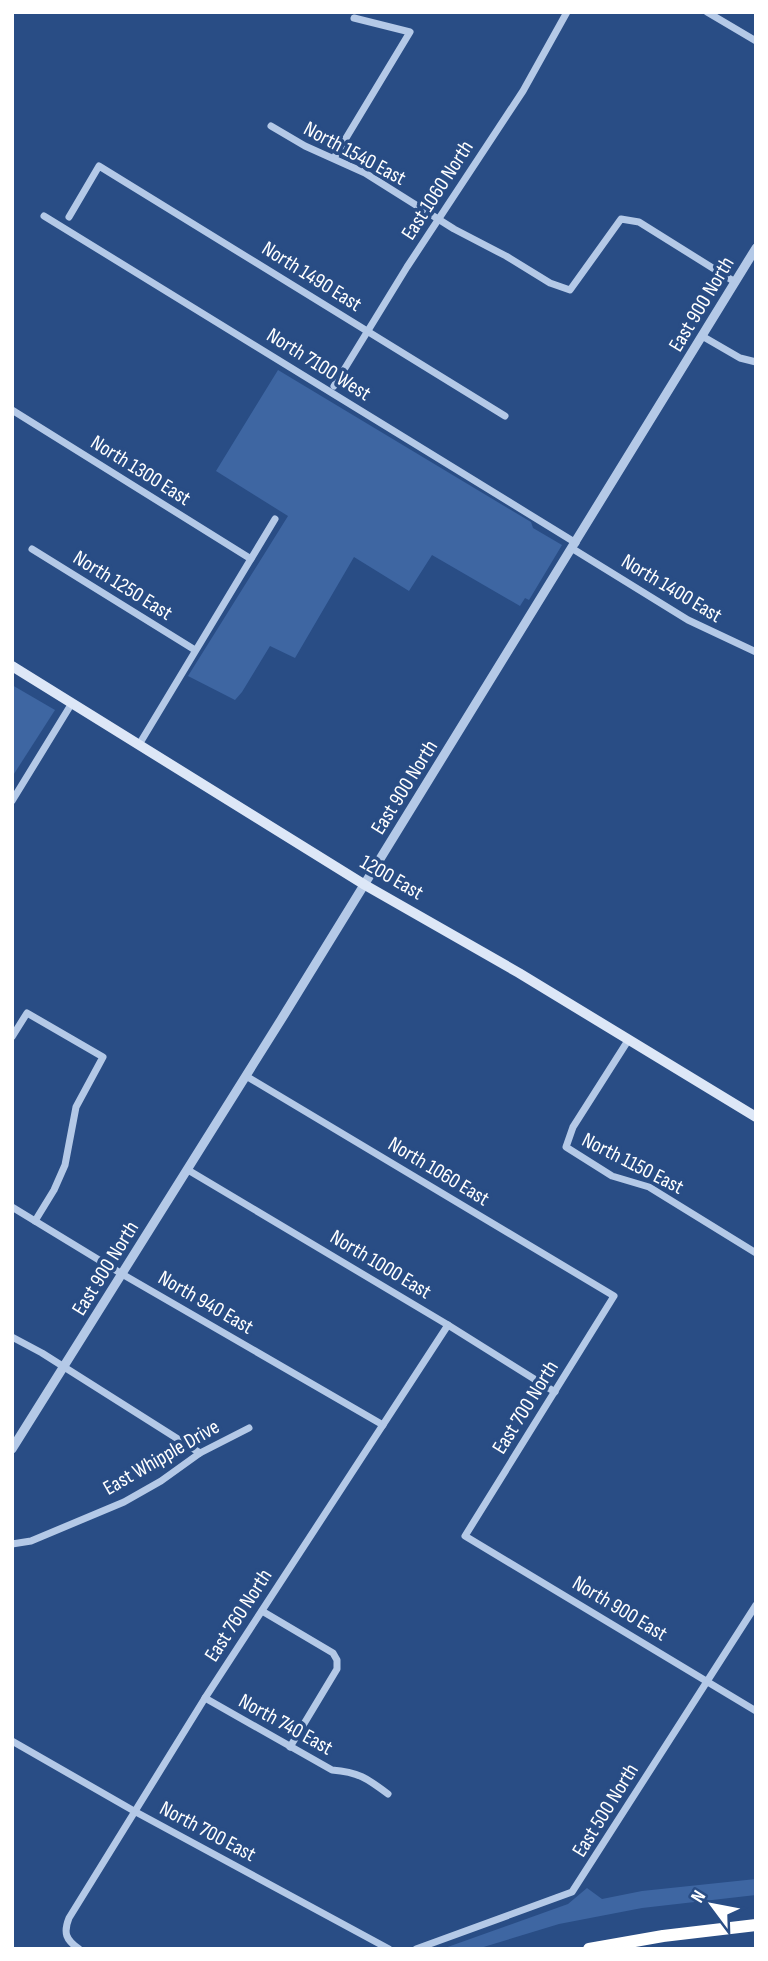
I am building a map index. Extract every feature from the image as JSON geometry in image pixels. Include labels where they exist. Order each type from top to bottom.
[{"type":"highway","points":[[589,1949],[674,1934],[756,1925]]},
{"type":"main road","name":"1200 East","points":[[12,666],[365,885],[629,1039],[756,1117]]},
{"type":"street","name":"East 1060 North","points":[[334,386],[523,91],[567,12]]},
{"type":"street","points":[[707,12],[756,41]]},
{"type":"street","points":[[334,158],[410,32],[354,18]]},
{"type":"street","name":"North 1540 East","points":[[271,126],[304,146],[365,173],[439,220],[550,283],[570,290],[621,219],[639,222],[735,282]]},
{"type":"street","name":"North 1490 East","points":[[69,217],[99,166],[505,416]]},
{"type":"street","name":"North 7100 West","points":[[44,216],[574,546]]},
{"type":"street","name":"East 900 North","points":[[12,1449],[365,885],[756,248]]},
{"type":"street","points":[[702,336],[740,358],[756,362]]},
{"type":"street","name":"North 1300 East","points":[[12,410],[251,559]]},
{"type":"street","points":[[140,743],[275,519]]},
{"type":"street","name":"North 1400 East","points":[[574,546],[688,620],[756,652]]},
{"type":"street","name":"North 1250 East","points":[[32,549],[195,650]]},
{"type":"street","points":[[12,801],[72,703]]},
{"type":"street","points":[[12,1037],[27,1013],[103,1057],[76,1107],[65,1166],[54,1190],[34,1221]]},
{"type":"street","name":"North 1150 East","points":[[629,1039],[573,1127],[566,1147],[612,1176],[649,1187],[756,1253]]},
{"type":"street","name":"North 1060 East","points":[[246,1076],[614,1296]]},
{"type":"street","name":"North 1000 East","points":[[188,1170],[555,1392]]},
{"type":"street","name":"North 940 East","points":[[12,1207],[383,1425]]},
{"type":"street","name":"East 700 North","points":[[465,1536],[614,1296]]},
{"type":"street","name":"East 760 North","points":[[79,1949],[71,1943],[64,1930],[134,1811],[448,1325]]},
{"type":"street","points":[[12,1338],[64,1367],[200,1453]]},
{"type":"street","name":"East Whipple Drive","points":[[12,1544],[31,1541],[124,1502],[161,1481],[200,1453],[249,1428]]},
{"type":"street","name":"North 900 East","points":[[465,1536],[756,1711]]},
{"type":"street","name":"East 500 North","points":[[416,1949],[572,1892],[756,1605]]},
{"type":"street","points":[[262,1611],[333,1653],[337,1660],[337,1669],[331,1681],[290,1747]]},
{"type":"street","name":"North 740 East","points":[[205,1698],[332,1770],[353,1772],[368,1778],[388,1794]]},
{"type":"street","name":"North 700 East","points":[[12,1741],[134,1811],[389,1949]]},
{"type":"shaded area","points":[[278,370],[531,522],[533,528],[562,545],[529,600],[525,598],[520,606],[432,555],[409,591],[354,557],[295,658],[270,646],[235,700],[188,676],[288,516],[216,471]]},
{"type":"shaded area","points":[[12,685],[55,710],[12,777]]},
{"type":"shaded area","points":[[756,1879],[756,1895],[642,1908],[559,1924],[477,1949],[442,1949],[568,1904],[587,1888],[602,1899],[642,1891]]}]
